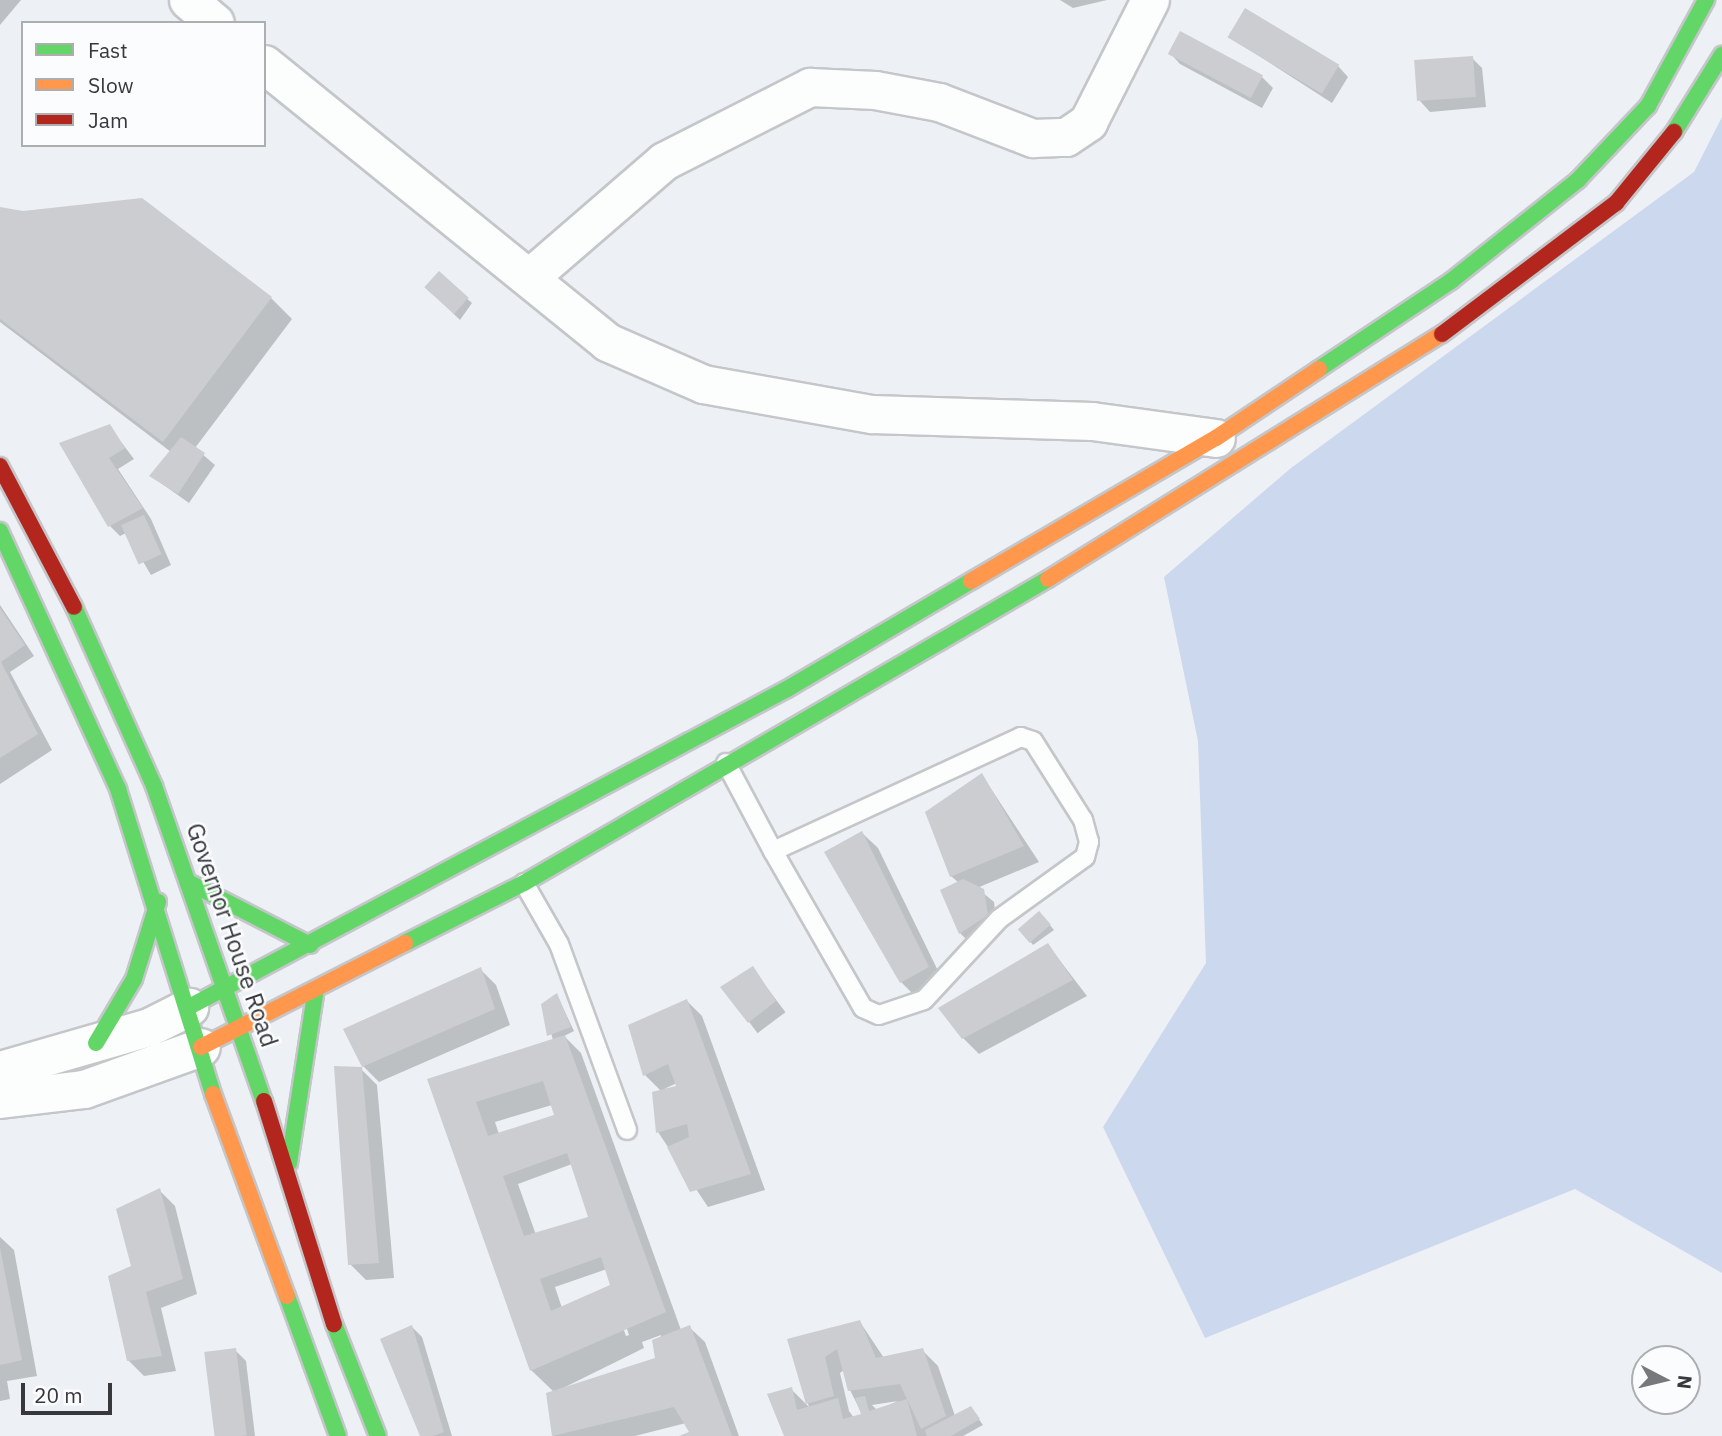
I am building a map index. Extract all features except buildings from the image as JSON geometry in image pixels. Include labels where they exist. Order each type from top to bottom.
[{"type":"street","points":[[188,0],[213,21]]},
{"type":"street","points":[[532,275],[664,161],[810,87],[843,84],[888,92],[939,102],[1033,138],[1066,137],[1088,122],[1150,0]]},
{"type":"street","points":[[0,1070],[96,1043],[228,989],[711,731],[1216,438],[1451,282],[1578,180],[1648,106],[1706,0]]},
{"type":"street","points":[[0,1099],[84,1089],[201,1047],[314,995],[524,883],[1174,506],[1486,304],[1616,203],[1666,145],[1722,55]]},
{"type":"street","points":[[266,66],[532,275],[607,342],[704,384],[872,414],[1092,421],[1216,438]]},
{"type":"street","name":"Governor House Road","points":[[0,466],[96,649],[192,884],[243,1028],[315,1276],[379,1436]]},
{"type":"street","points":[[0,531],[118,789],[158,902],[201,1047],[338,1436]]},
{"type":"street","points":[[192,884],[310,945]]},
{"type":"street","points":[[96,1043],[134,979],[158,902]]},
{"type":"street","points":[[287,1176],[314,995]]},
{"type":"lane","points":[[711,731],[773,851],[863,1008],[879,1014],[924,1000],[999,919],[1085,857],[1089,842],[1083,820],[1033,741],[1021,737],[773,851]]},
{"type":"lane","points":[[524,883],[559,944],[627,1130]]},
{"type":"shaded area","points":[[1722,117],[1722,1273],[1575,1189],[1205,1338],[1103,1127],[1206,963],[1198,741],[1164,577],[1291,468],[1694,172]]},
{"type":"traffic: fast","points":[[1319,369],[1451,281],[1578,180],[1648,106],[1706,0]]},
{"type":"traffic: fast","points":[[1674,132],[1722,55]]},
{"type":"traffic: fast","points":[[0,531],[118,789],[213,1094]]},
{"type":"traffic: fast","points":[[405,943],[524,883],[1048,579]]},
{"type":"traffic: fast","points":[[189,1007],[787,689],[971,581]]},
{"type":"traffic: fast","points":[[74,607],[154,786],[264,1101]]},
{"type":"traffic: fast","points":[[192,884],[310,945]]},
{"type":"traffic: fast","points":[[96,1043],[134,979],[158,902]]},
{"type":"traffic: fast","points":[[289,1163],[315,995]]},
{"type":"traffic: fast","points":[[287,1296],[338,1436]]},
{"type":"traffic: fast","points":[[334,1324],[378,1436]]},
{"type":"traffic: slow","points":[[1048,579],[1442,334]]},
{"type":"traffic: slow","points":[[971,581],[1216,438],[1319,369]]},
{"type":"traffic: slow","points":[[201,1047],[405,943]]},
{"type":"traffic: slow","points":[[213,1094],[287,1296]]},
{"type":"traffic: jam","points":[[1442,334],[1616,203],[1674,132]]},
{"type":"traffic: jam","points":[[0,466],[74,607]]},
{"type":"traffic: jam","points":[[264,1101],[334,1324]]}]
